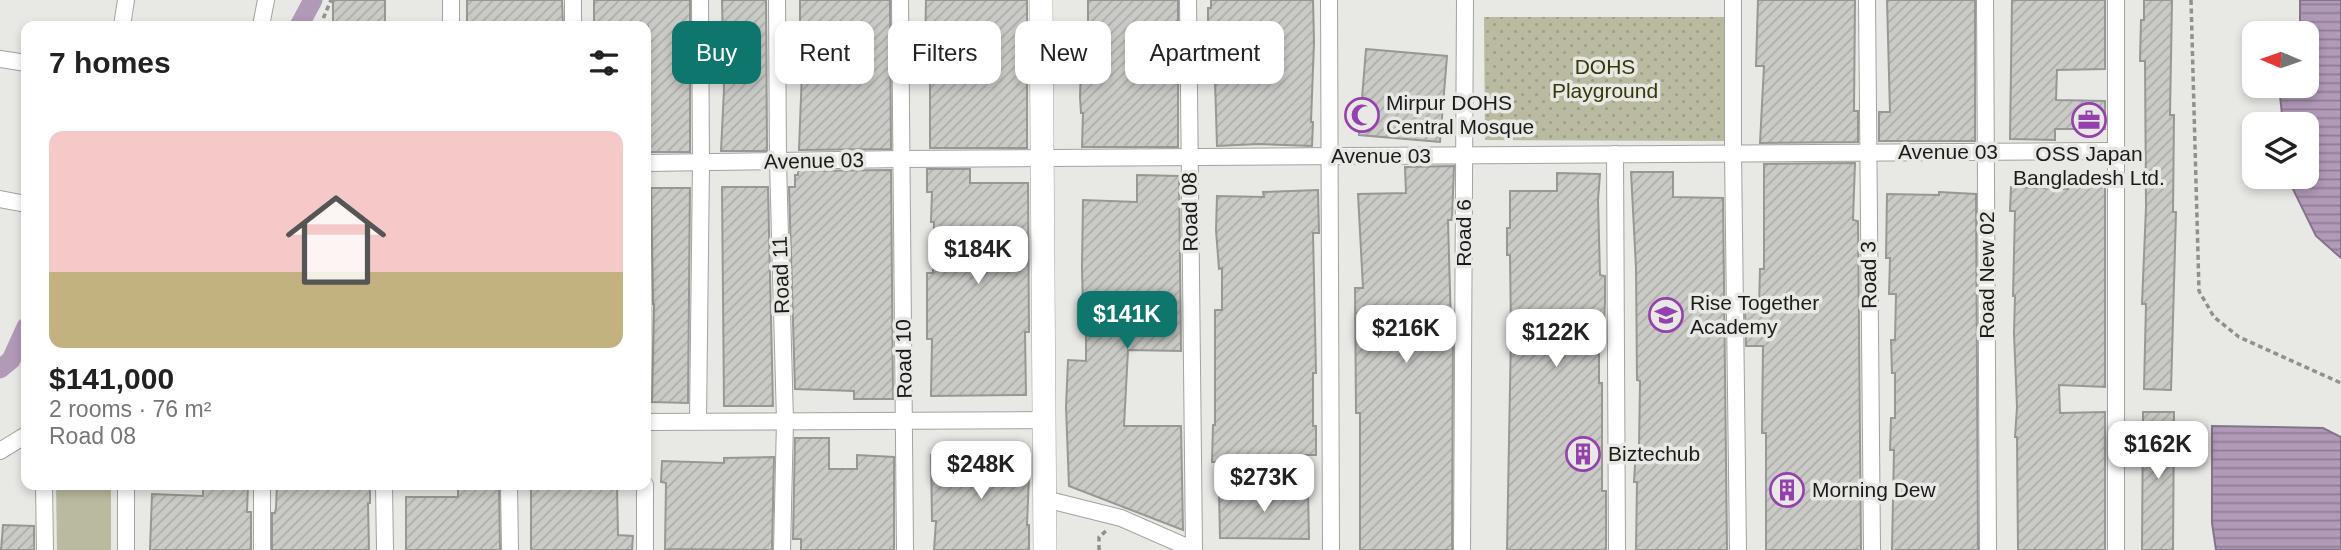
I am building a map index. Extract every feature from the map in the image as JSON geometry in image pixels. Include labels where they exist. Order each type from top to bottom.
[{"type":"main road","points":[[1041,0],[1045,550]]},
{"type":"street","points":[[123,21],[126,0]]},
{"type":"street","points":[[262,21],[266,0]]},
{"type":"street","points":[[451,0],[451,21]]},
{"type":"street","points":[[573,0],[573,21]]},
{"type":"street","points":[[698,421],[700,0]]},
{"type":"street","name":"Road 11","points":[[777,0],[785,421],[782,550]]},
{"type":"street","name":"Road 10","points":[[900,0],[905,550]]},
{"type":"street","name":"Road 08","points":[[1188,0],[1194,550]]},
{"type":"street","points":[[1329,0],[1331,550]]},
{"type":"street","name":"Road 6","points":[[1462,550],[1465,0]]},
{"type":"street","points":[[1733,0],[1732,153],[1738,550]]},
{"type":"street","name":"Road 3","points":[[1867,0],[1872,550]]},
{"type":"street","name":"Road New 02","points":[[1985,0],[1988,550]]},
{"type":"street","points":[[2116,0],[2116,550]]},
{"type":"street","points":[[0,59],[21,62]]},
{"type":"street","name":"Avenue 03","points":[[651,163],[2116,151]]},
{"type":"street","points":[[1615,155],[1617,550]]},
{"type":"street","points":[[0,199],[21,203]]},
{"type":"street","points":[[651,422],[1044,420]]},
{"type":"street","points":[[0,451],[21,438]]},
{"type":"street","points":[[44,490],[45,550]]},
{"type":"street","points":[[126,490],[126,550]]},
{"type":"street","points":[[262,490],[262,550]]},
{"type":"street","points":[[384,490],[385,550]]},
{"type":"street","points":[[509,490],[510,550]]},
{"type":"street","points":[[645,490],[645,550]]},
{"type":"street","points":[[1045,499],[1121,518],[1194,550]]},
{"type":"path","points":[[322,21],[331,0]]},
{"type":"path","points":[[2191,0],[2199,291],[2214,317],[2239,337],[2341,383]]},
{"type":"green space","name":"DOHS Playground","points":[[1484,17],[1724,17],[1725,141],[1485,140]]},
{"type":"green space","points":[[56,490],[111,490],[111,550],[57,550]]},
{"type":"shaded area","points":[[2300,0],[2341,0],[2341,258],[2316,236],[2293,189],[2319,189],[2319,112],[2282,112],[2280,98],[2319,98],[2319,21],[2300,21]]},
{"type":"shaded area","points":[[2212,426],[2323,428],[2341,437],[2341,550],[2216,550],[2212,523]]},
{"type":"building","points":[[333,0],[385,0],[385,21],[333,21]]},
{"type":"building","points":[[467,0],[562,0],[563,21],[467,21]]},
{"type":"building","points":[[594,0],[690,0],[690,21],[672,21],[672,84],[690,84],[690,152],[651,152],[651,21],[594,21]]},
{"type":"building","points":[[722,0],[766,0],[767,151],[721,151],[724,84],[761,84],[761,21],[722,21]]},
{"type":"building","points":[[800,0],[890,0],[888,84],[891,84],[891,149],[799,150],[802,84],[874,84],[874,21],[800,21]]},
{"type":"building","points":[[926,0],[1027,0],[1027,21],[1015,21],[1015,84],[1027,84],[1027,148],[930,148],[930,84],[1001,84],[1001,21],[926,21]]},
{"type":"building","points":[[1088,0],[1178,0],[1178,21],[1125,21],[1125,84],[1178,84],[1178,147],[1082,147],[1080,84],[1111,84],[1111,21],[1088,21]]},
{"type":"building","points":[[1211,0],[1313,0],[1312,146],[1217,146],[1215,84],[1284,84],[1284,21],[1208,21],[1208,8],[1211,8]]},
{"type":"building","points":[[1758,0],[1855,0],[1854,111],[1858,111],[1858,142],[1760,143],[1764,66],[1756,66]]},
{"type":"building","points":[[1887,0],[1975,0],[1975,141],[1879,141],[1879,112],[1890,112]]},
{"type":"building","points":[[2012,0],[2105,0],[2105,69],[2057,70],[2056,100],[2105,101],[2105,129],[2055,129],[2055,140],[2010,139]]},
{"type":"building","points":[[2144,0],[2172,0],[2170,115],[2174,115],[2173,212],[2176,212],[2171,390],[2144,389],[2146,304],[2142,304],[2146,207],[2145,61],[2140,61]]},
{"type":"building","points":[[1366,49],[1447,56],[1440,142],[1359,135]]},
{"type":"building","points":[[1855,163],[1853,220],[1858,221],[1861,550],[1766,550],[1766,433],[1762,433],[1763,346],[1746,346],[1745,310],[1759,308],[1760,269],[1764,269],[1764,164]]},
{"type":"building","points":[[1454,166],[1452,220],[1448,220],[1453,327],[1452,550],[1360,550],[1360,413],[1356,413],[1355,288],[1363,288],[1358,194],[1406,193],[1405,167]]},
{"type":"building","points":[[927,169],[970,169],[970,183],[1028,183],[1029,332],[1025,332],[1026,395],[931,396],[932,339],[927,339],[927,273],[933,273],[934,222],[931,222],[932,192],[927,192]]},
{"type":"building","points":[[891,170],[893,399],[854,399],[854,391],[795,389],[789,187],[795,187],[795,175],[798,175],[798,171]]},
{"type":"building","points":[[1631,172],[1673,172],[1673,197],[1723,198],[1727,550],[1636,550],[1637,482],[1634,482],[1636,448],[1639,448],[1640,381],[1637,380],[1636,268]]},
{"type":"building","points":[[1557,173],[1600,174],[1600,275],[1605,276],[1605,303],[1603,343],[1599,343],[1599,383],[1602,383],[1602,491],[1606,491],[1606,550],[1507,550],[1511,333],[1507,228],[1510,228],[1510,191],[1557,191]]},
{"type":"building","points":[[1137,175],[1179,176],[1181,351],[1128,350],[1124,426],[1181,426],[1183,530],[1069,486],[1066,407],[1068,360],[1086,361],[1086,308],[1083,308],[1082,268],[1083,200],[1137,202]]},
{"type":"building","points":[[2068,178],[2105,178],[2105,387],[2059,385],[2060,413],[2105,412],[2105,550],[2018,550],[2013,296],[2015,211],[2010,211],[2011,187],[2068,189]]},
{"type":"building","points":[[722,187],[768,187],[773,406],[724,406]]},
{"type":"building","points":[[651,188],[690,188],[688,403],[652,402],[654,304]]},
{"type":"building","points":[[1318,190],[1319,233],[1313,233],[1316,373],[1313,373],[1313,426],[1316,426],[1316,455],[1261,455],[1261,463],[1212,462],[1215,425],[1215,310],[1222,310],[1222,268],[1219,269],[1216,230],[1217,196],[1264,197],[1263,192]]},
{"type":"building","points":[[1939,192],[1976,194],[1978,550],[1892,550],[1894,450],[1890,450],[1891,418],[1895,418],[1895,373],[1892,373],[1891,340],[1895,340],[1896,294],[1889,294],[1890,258],[1886,258],[1887,194],[1939,195]]},
{"type":"building","points":[[2143,412],[2174,412],[2173,550],[2142,550]]},
{"type":"building","points":[[795,438],[829,438],[829,469],[857,469],[857,455],[894,457],[894,550],[801,550],[801,539],[793,539]]},
{"type":"building","points":[[987,449],[1030,451],[1027,525],[1029,550],[934,550],[936,521],[932,521],[931,455],[987,453]]},
{"type":"building","points":[[774,457],[772,550],[665,549],[666,483],[661,482],[662,461],[724,463],[724,458]]},
{"type":"building","points":[[1308,488],[1309,539],[1220,538],[1219,490]]},
{"type":"building","points":[[203,490],[248,490],[251,550],[150,550],[152,494],[203,496]]},
{"type":"building","points":[[277,490],[370,490],[369,550],[272,550],[272,513],[275,513]]},
{"type":"building","points":[[458,490],[499,490],[500,550],[406,550],[406,497],[458,497]]},
{"type":"building","points":[[531,490],[617,490],[618,535],[633,536],[632,550],[531,550]]},
{"type":"building","points":[[3,525],[34,526],[34,550],[1,550]]},
{"type":"waterway","points":[[302,21],[313,0]]},
{"type":"waterway","points":[[0,369],[11,360],[21,338]]},
{"type":"place","name":"Mirpur DOHS Central Mosque","points":[[1362,115]]},
{"type":"place","name":"OSS Japan Bangladesh Ltd.","points":[[2089,120]]},
{"type":"place","name":"Rise Together Academy","points":[[1666,315]]},
{"type":"place","name":"Biztechub","points":[[1583,454]]},
{"type":"place","name":"Morning Dew","points":[[1787,490]]}]
